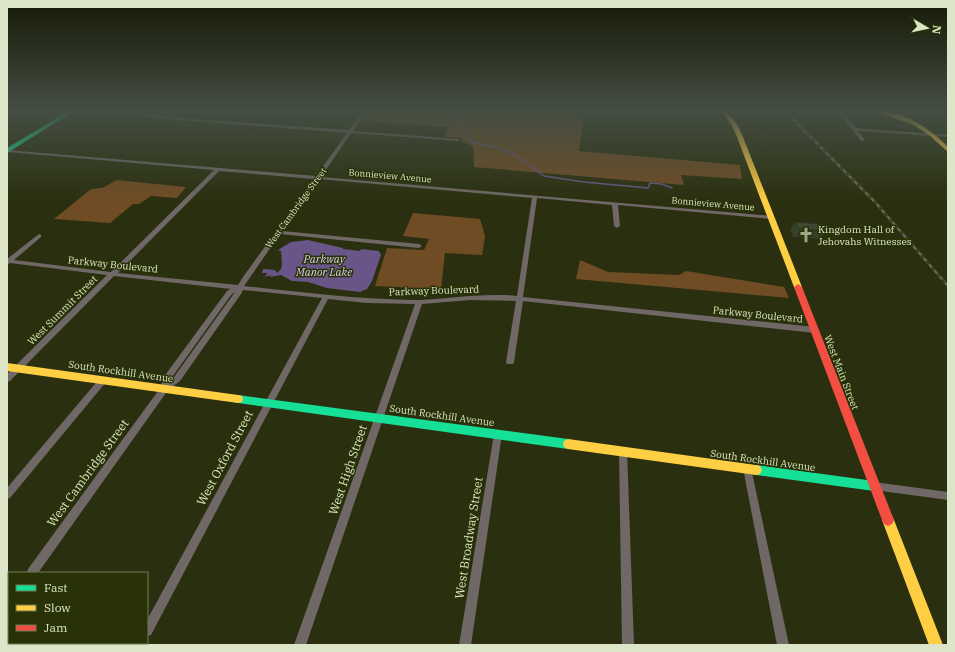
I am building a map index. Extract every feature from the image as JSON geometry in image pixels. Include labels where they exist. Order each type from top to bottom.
[{"type":"street","points":[[7,151],[24,140]]},
{"type":"street","name":"West Cambridge Street","points":[[33,572],[165,388],[177,379],[239,292],[240,286],[344,140]]},
{"type":"street","name":"West Main Street","points":[[741,140],[936,645]]},
{"type":"street","points":[[939,140],[948,150]]},
{"type":"street","name":"Bonnieview Avenue","points":[[7,151],[771,217]]},
{"type":"street","name":"West Summit Street","points":[[7,380],[217,170]]},
{"type":"street","points":[[510,362],[536,197]]},
{"type":"street","points":[[615,204],[617,226]]},
{"type":"street","points":[[278,232],[419,246]]},
{"type":"street","points":[[8,262],[39,236]]},
{"type":"street","name":"Parkway Boulevard","points":[[8,262],[387,302],[419,302],[484,298],[520,299],[814,330]]},
{"type":"street","name":"West Oxford Street","points":[[148,629],[326,296]]},
{"type":"street","name":"West High Street","points":[[300,645],[419,302]]},
{"type":"street","name":"South Rockhill Avenue","points":[[7,367],[874,486]]},
{"type":"street","points":[[7,496],[103,380]]},
{"type":"street","name":"West Broadway Street","points":[[465,645],[498,434]]},
{"type":"street","points":[[623,451],[628,645]]},
{"type":"street","points":[[747,468],[783,645]]},
{"type":"street","points":[[874,486],[948,496]]},
{"type":"shaded area","points":[[462,140],[581,140],[579,151],[740,165],[742,179],[681,175],[684,185],[474,167],[473,146]]},
{"type":"shaded area","points":[[117,180],[186,187],[177,198],[151,196],[139,204],[133,204],[110,223],[54,219],[91,189],[102,188]]},
{"type":"shaded area","points":[[413,213],[480,219],[485,236],[482,255],[445,253],[441,289],[375,286],[387,248],[424,250],[429,239],[403,236]]},
{"type":"shaded area","points":[[580,260],[608,272],[679,275],[686,271],[784,287],[789,298],[576,279]]},
{"type":"water","name":"Parkway Manor Lake","points":[[308,240],[343,249],[379,251],[381,255],[372,281],[367,289],[360,292],[327,288],[308,282],[292,281],[281,275],[270,277],[271,275],[262,278],[269,273],[262,273],[263,269],[275,270],[277,273],[281,269],[281,251],[278,250],[291,242]]},
{"type":"building","points":[[795,222],[822,224],[826,231],[798,228]]},
{"type":"waterway","points":[[470,140],[472,143],[493,146],[516,155],[544,176],[584,182],[648,188],[650,183],[662,184],[672,188]]},
{"type":"railway","points":[[814,140],[875,202],[948,286]]},
{"type":"traffic: fast","points":[[7,151],[24,140]]},
{"type":"traffic: fast","points":[[238,399],[568,444]]},
{"type":"traffic: fast","points":[[756,470],[874,486]]},
{"type":"traffic: slow","points":[[741,140],[798,287]]},
{"type":"traffic: slow","points":[[939,140],[948,150]]},
{"type":"traffic: slow","points":[[7,367],[238,399]]},
{"type":"traffic: slow","points":[[568,444],[756,470]]},
{"type":"traffic: slow","points":[[888,520],[936,645]]},
{"type":"traffic: jam","points":[[798,287],[888,520]]},
{"type":"place","name":"Kingdom Hall of Jehovahs Witnesses","points":[[806,235]]}]
